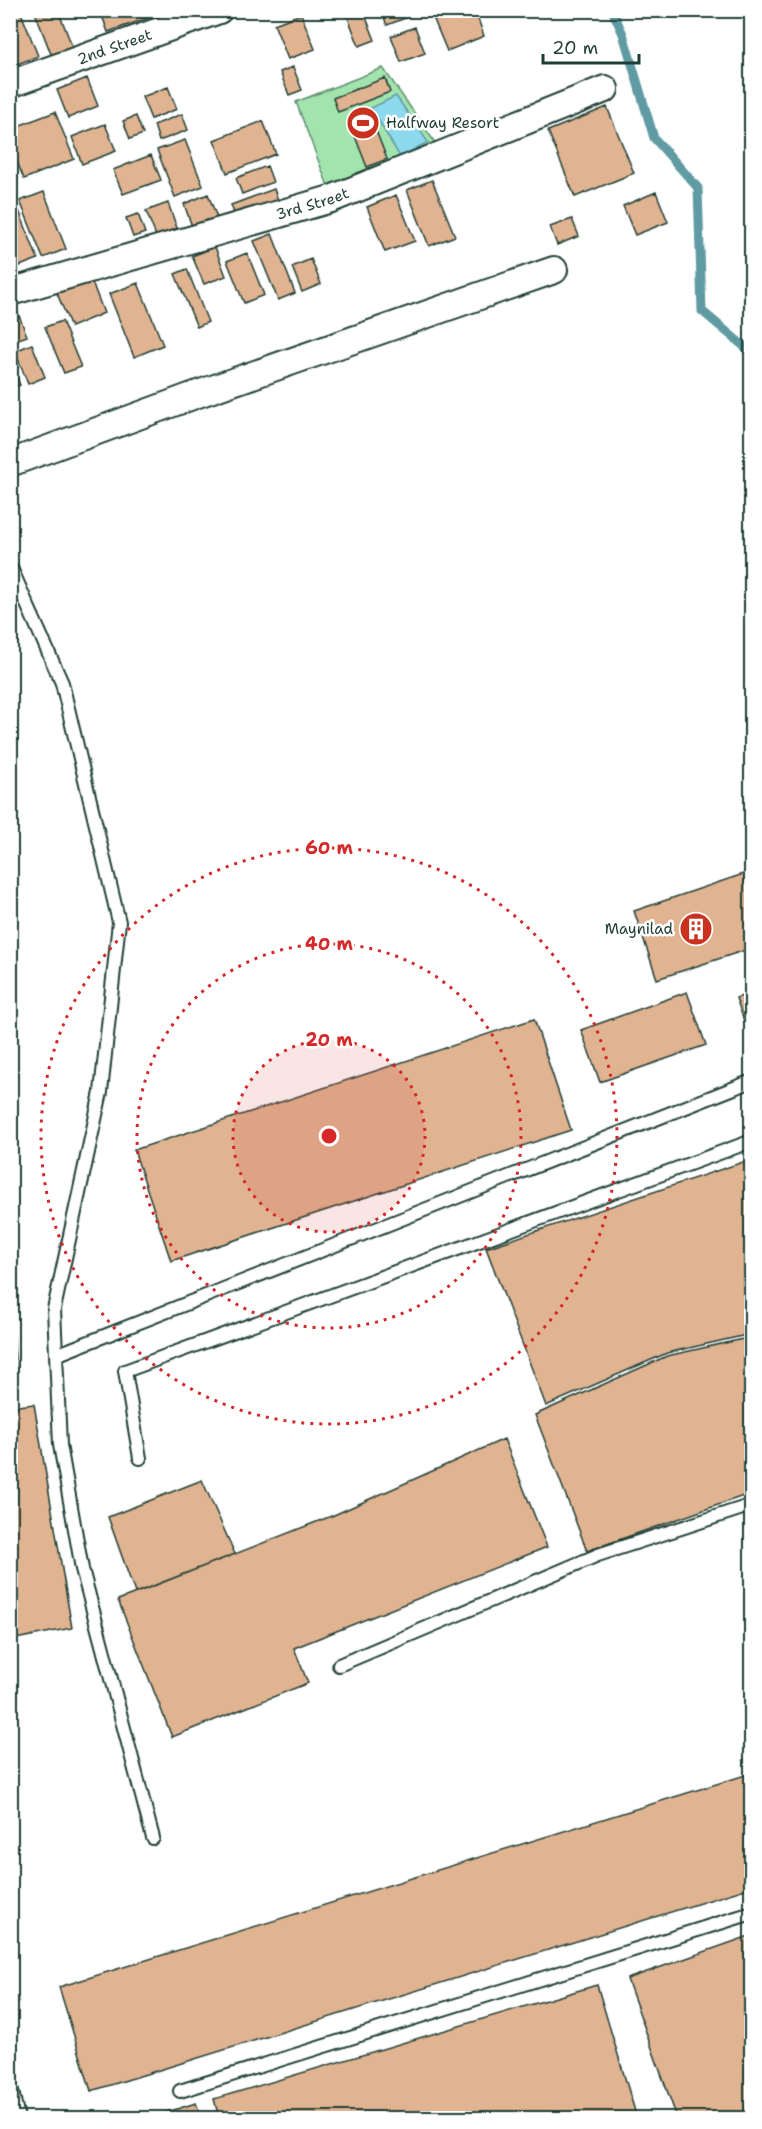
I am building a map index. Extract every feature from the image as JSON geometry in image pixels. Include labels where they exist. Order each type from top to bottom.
[{"type":"street","name":"2nd Street","points":[[10,84],[219,10]]},
{"type":"street","name":"3rd Street","points":[[10,292],[331,199],[604,89]]},
{"type":"street","points":[[10,463],[195,395],[554,270]]},
{"type":"lane","points":[[10,566],[62,683],[119,922],[101,1092],[54,1309],[60,1445],[82,1569],[153,1838]]},
{"type":"lane","points":[[56,1355],[752,1082]]},
{"type":"lane","points":[[140,1458],[124,1371],[752,1141]]},
{"type":"lane","points":[[339,1665],[598,1555],[752,1505]]},
{"type":"lane","points":[[180,2091],[752,1913]]},
{"type":"lane","points":[[10,2082],[18,2118]]},
{"type":"green space","name":"Halfway Resort","points":[[383,68],[436,144],[328,186],[296,102]]},
{"type":"water","points":[[396,96],[428,142],[400,157],[371,108]]},
{"type":"building","points":[[10,10],[20,10],[38,56],[10,67]]},
{"type":"building","points":[[34,10],[58,10],[74,51],[53,59]]},
{"type":"building","points":[[100,10],[145,10],[148,18],[108,32]]},
{"type":"building","points":[[345,10],[363,10],[375,40],[359,46]]},
{"type":"building","points":[[381,10],[415,10],[416,14],[387,25]]},
{"type":"building","points":[[459,10],[475,10],[484,36],[447,51],[434,20]]},
{"type":"building","points":[[301,14],[315,49],[288,59],[274,24]]},
{"type":"building","points":[[415,27],[425,53],[401,62],[391,36]]},
{"type":"building","points":[[293,67],[302,90],[289,95],[280,72]]},
{"type":"building","points":[[87,78],[98,106],[68,118],[57,90]]},
{"type":"building","points":[[385,78],[390,92],[338,112],[333,98]]},
{"type":"building","points":[[168,87],[177,109],[151,119],[142,97]]},
{"type":"building","points":[[607,107],[634,173],[575,197],[548,131]]},
{"type":"building","points":[[55,112],[74,159],[24,179],[10,144],[10,129]]},
{"type":"building","points":[[182,114],[188,130],[159,141],[154,125]]},
{"type":"building","points":[[136,116],[143,134],[130,139],[123,121]]},
{"type":"building","points":[[371,118],[387,159],[367,167],[351,126]]},
{"type":"building","points":[[263,121],[276,154],[227,173],[214,140]]},
{"type":"building","points":[[105,124],[116,151],[82,164],[72,137]]},
{"type":"building","points":[[185,140],[203,186],[175,197],[157,150]]},
{"type":"building","points":[[151,155],[161,180],[123,194],[113,170]]},
{"type":"building","points":[[267,166],[273,182],[242,194],[236,178]]},
{"type":"building","points":[[432,180],[455,236],[429,246],[407,190]]},
{"type":"building","points":[[274,189],[281,208],[238,224],[231,205]]},
{"type":"building","points":[[44,192],[66,249],[43,258],[20,201]]},
{"type":"building","points":[[656,192],[668,222],[635,235],[623,206]]},
{"type":"building","points":[[208,194],[219,223],[194,232],[184,204]]},
{"type":"building","points":[[396,195],[415,241],[385,252],[367,207]]},
{"type":"building","points":[[16,203],[38,259],[17,267],[10,250],[10,206]]},
{"type":"building","points":[[168,203],[177,228],[156,236],[146,211]]},
{"type":"building","points":[[138,214],[145,233],[133,237],[126,218]]},
{"type":"building","points":[[572,219],[579,236],[557,245],[550,227]]},
{"type":"building","points":[[272,234],[295,293],[278,300],[254,241]]},
{"type":"building","points":[[215,247],[226,276],[204,284],[192,256]]},
{"type":"building","points":[[247,253],[264,295],[244,303],[227,261]]},
{"type":"building","points":[[311,259],[321,284],[302,292],[292,267]]},
{"type":"building","points":[[187,269],[208,322],[197,327],[175,274]]},
{"type":"building","points":[[90,277],[104,313],[71,327],[56,291]]},
{"type":"building","points":[[138,283],[163,345],[134,357],[109,294]]},
{"type":"building","points":[[13,300],[27,336],[10,342],[10,301]]},
{"type":"building","points":[[62,321],[81,367],[64,373],[45,327]]},
{"type":"building","points":[[32,344],[45,377],[28,384],[15,351]]},
{"type":"building","points":[[10,360],[20,385],[10,389]]},
{"type":"building","name":"Maynilad","points":[[752,871],[752,948],[657,979],[634,911]]},
{"type":"building","points":[[687,992],[706,1045],[600,1082],[581,1030]]},
{"type":"building","points":[[752,993],[752,1043],[736,998]]},
{"type":"building","points":[[534,1019],[571,1130],[171,1261],[134,1150]]},
{"type":"building","points":[[752,1159],[752,1330],[742,1336],[667,1353],[546,1406],[486,1248]]},
{"type":"building","points":[[10,1288],[17,1386],[10,1386]]},
{"type":"building","points":[[752,1334],[752,1493],[587,1551],[535,1415],[667,1356],[743,1339]]},
{"type":"building","points":[[34,1404],[72,1628],[10,1640],[10,1407]]},
{"type":"building","points":[[504,1439],[547,1547],[294,1648],[308,1683],[172,1737],[118,1600],[334,1515]]},
{"type":"building","points":[[202,1480],[235,1554],[135,1593],[108,1517]]},
{"type":"building","points":[[752,1773],[752,1887],[91,2091],[59,1987]]},
{"type":"building","points":[[752,1935],[752,2118],[677,2118],[627,1979]]},
{"type":"building","points":[[597,1985],[637,2118],[219,2118],[214,2099]]},
{"type":"building","points":[[196,2103],[201,2118],[148,2118]]},
{"type":"waterway","points":[[612,10],[623,34],[654,138],[698,188],[702,311],[752,353]]},
{"type":"place","name":"Halfway Resort","points":[[363,123]]},
{"type":"place","name":"Maynilad","points":[[696,929]]}]
